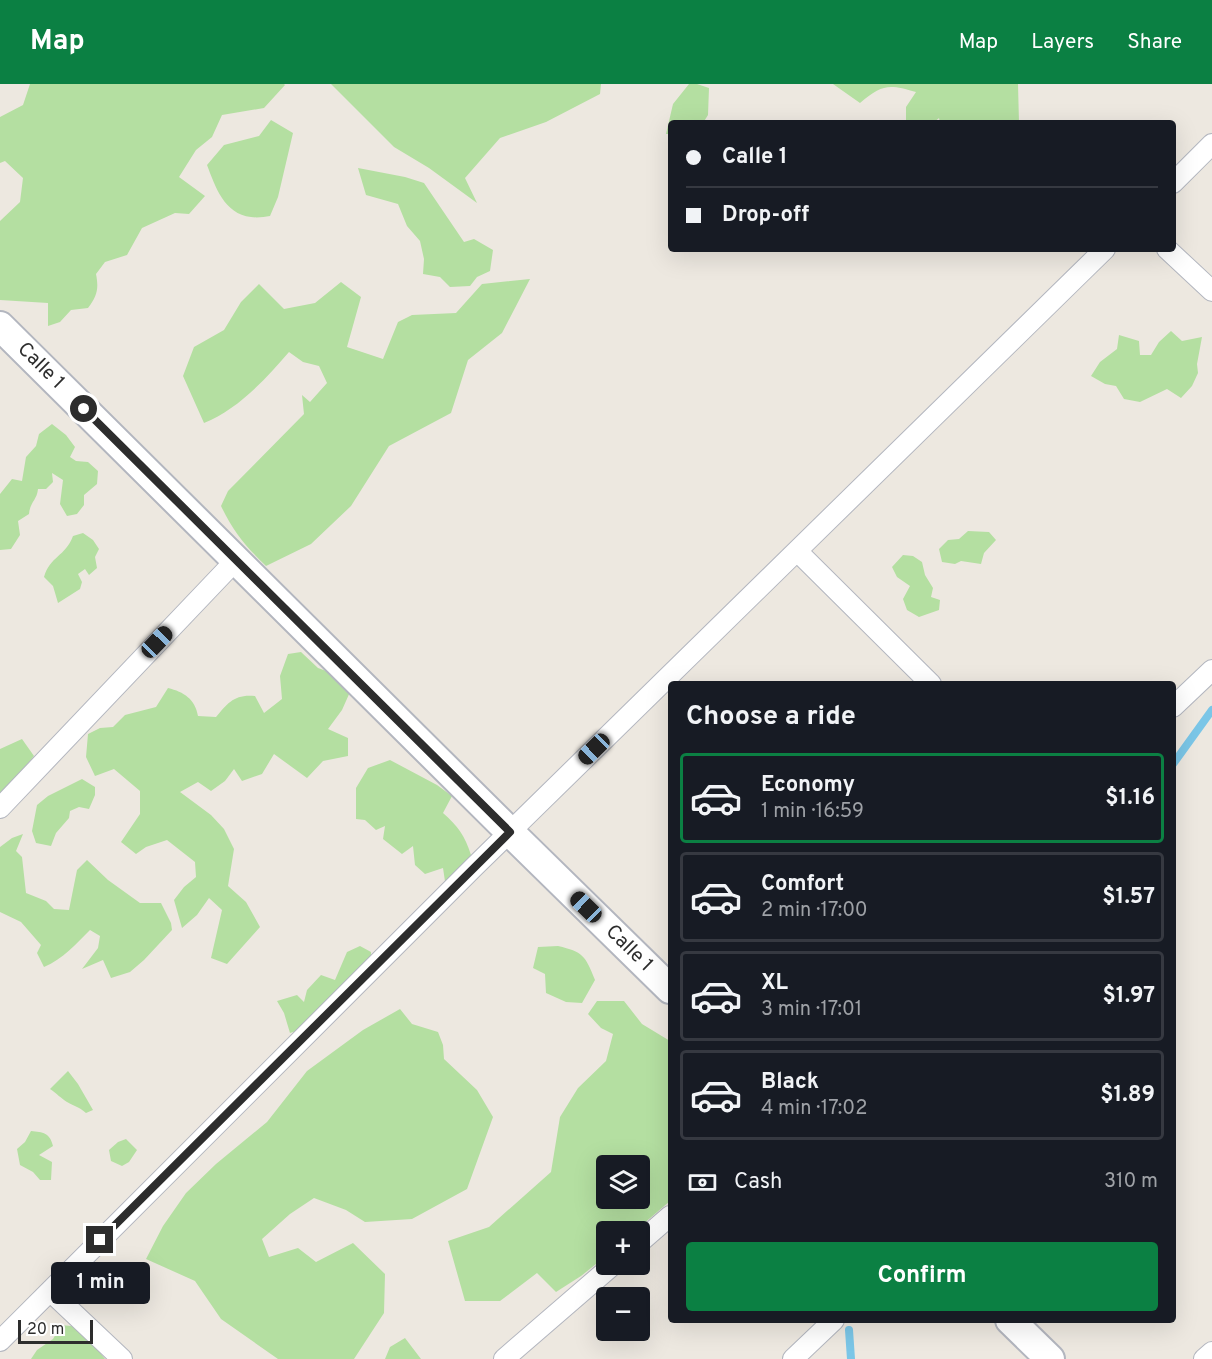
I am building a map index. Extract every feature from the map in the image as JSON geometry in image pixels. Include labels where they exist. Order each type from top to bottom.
[{"type":"street","points":[[1176,180],[1212,144]]},
{"type":"street","points":[[0,1341],[510,832],[1102,252]]},
{"type":"street","points":[[1170,252],[1212,291]]},
{"type":"street","name":"Calle 1","points":[[0,326],[668,986]]},
{"type":"street","points":[[797,551],[928,681]]},
{"type":"street","points":[[0,808],[236,560]]},
{"type":"street","points":[[1176,704],[1212,670]]},
{"type":"street","points":[[650,1233],[668,1218]]},
{"type":"street","points":[[504,1359],[601,1275]]},
{"type":"street","points":[[50,1291],[122,1359]]},
{"type":"street","points":[[793,1359],[831,1323]]},
{"type":"street","points":[[1014,1323],[1050,1359]]},
{"type":"street","points":[[1204,1359],[1212,1352]]},
{"type":"green space","points":[[30,84],[285,85],[264,108],[222,115],[212,137],[196,150],[179,177],[205,196],[189,214],[175,213],[142,228],[127,255],[105,262],[96,274],[96,292],[88,308],[71,310],[60,322],[48,326],[48,303],[0,300],[0,221],[20,202],[23,178],[5,161],[0,163],[0,117],[23,105]]},
{"type":"green space","points":[[331,84],[601,84],[600,94],[546,122],[500,138],[465,178],[477,203],[429,168],[394,147]]},
{"type":"green space","points":[[689,84],[709,88],[708,115],[705,120],[669,120],[673,104]]},
{"type":"green space","points":[[833,84],[1018,84],[1019,120],[939,120],[939,118],[937,120],[906,120],[906,107],[916,92],[892,87],[874,92],[860,103]]},
{"type":"green space","points":[[271,120],[293,133],[278,197],[270,216],[242,215],[234,211],[222,198],[207,165],[224,145],[259,136]]},
{"type":"green space","points":[[358,168],[424,183],[464,242],[474,239],[493,250],[490,271],[477,277],[470,286],[450,287],[440,277],[423,274],[424,259],[420,241],[407,226],[398,204],[366,195]]},
{"type":"green space","points":[[530,279],[502,333],[468,360],[451,413],[389,446],[351,506],[311,544],[266,566],[240,538],[221,506],[228,491],[304,414],[302,395],[310,402],[327,383],[319,366],[303,362],[289,352],[261,383],[239,402],[204,423],[183,376],[194,347],[224,330],[241,302],[259,284],[284,309],[315,303],[341,282],[361,297],[347,347],[383,359],[398,322],[412,315],[456,313],[482,284]]},
{"type":"green space","points":[[1171,331],[1182,341],[1202,337],[1197,364],[1198,373],[1192,386],[1181,398],[1167,389],[1140,402],[1124,399],[1116,386],[1105,384],[1091,376],[1100,362],[1117,349],[1119,335],[1139,341],[1140,355],[1151,355],[1159,342]]},
{"type":"green space","points":[[52,424],[66,435],[75,447],[70,457],[76,461],[88,462],[98,471],[97,484],[84,495],[84,505],[77,514],[67,516],[60,504],[63,480],[52,473],[53,482],[46,489],[38,489],[29,514],[18,521],[20,535],[11,549],[0,550],[0,494],[12,479],[22,481],[26,457],[36,446],[39,434]]},
{"type":"green space","points":[[968,531],[989,532],[996,540],[984,553],[981,564],[961,561],[955,564],[942,562],[939,549],[948,540],[959,539]]},
{"type":"green space","points":[[83,533],[93,540],[99,549],[95,557],[97,568],[89,575],[85,569],[78,574],[82,582],[80,589],[58,603],[53,586],[44,577],[50,565],[70,543],[73,536]]},
{"type":"green space","points":[[903,555],[913,556],[922,562],[925,575],[933,588],[931,597],[940,600],[939,610],[919,617],[907,610],[903,599],[910,586],[897,577],[892,567]]},
{"type":"green space","points":[[301,652],[318,668],[340,676],[350,692],[342,710],[328,729],[348,738],[348,756],[323,761],[307,778],[274,754],[262,774],[242,781],[234,769],[225,781],[211,791],[198,782],[180,792],[211,815],[224,829],[234,849],[228,886],[246,902],[260,927],[227,964],[211,958],[222,910],[209,898],[197,915],[182,928],[174,900],[196,877],[195,862],[167,840],[146,847],[136,854],[121,842],[140,814],[140,791],[114,769],[95,776],[86,757],[88,734],[100,728],[113,727],[125,715],[156,707],[168,688],[188,697],[197,710],[198,716],[216,717],[232,700],[242,696],[255,696],[264,713],[282,699],[280,676],[288,654]]},
{"type":"green space","points":[[22,739],[34,756],[0,797],[0,749]]},
{"type":"green space","points":[[390,760],[437,785],[452,796],[443,813],[460,832],[471,855],[446,888],[443,868],[425,874],[415,865],[413,846],[402,854],[383,839],[385,826],[376,830],[365,820],[356,819],[356,788],[368,768]]},
{"type":"green space","points":[[82,779],[95,787],[95,795],[89,809],[79,807],[70,811],[69,818],[56,833],[51,846],[36,843],[32,831],[37,805],[48,796]]},
{"type":"green space","points":[[23,834],[16,851],[22,857],[26,893],[46,901],[54,909],[69,910],[77,870],[87,860],[108,880],[140,903],[161,903],[172,930],[130,972],[111,978],[103,960],[82,969],[98,948],[100,936],[90,930],[63,955],[44,967],[37,953],[41,945],[21,922],[0,912],[0,847],[12,838]]},
{"type":"green space","points":[[360,946],[371,952],[371,962],[303,1029],[290,1033],[284,1013],[277,1001],[297,995],[304,1002],[307,990],[321,975],[335,980],[347,952]]},
{"type":"green space","points":[[558,946],[573,950],[582,956],[592,972],[595,980],[582,1003],[566,1002],[546,993],[545,974],[533,968],[538,947]]},
{"type":"green space","points":[[597,1001],[624,1001],[642,1024],[668,1040],[668,1203],[647,1221],[596,1221],[596,1264],[556,1292],[537,1273],[500,1301],[465,1301],[448,1241],[489,1227],[551,1172],[560,1117],[578,1088],[606,1061],[613,1034],[601,1028],[588,1014]]},
{"type":"green space","points":[[400,1009],[412,1024],[438,1032],[443,1045],[444,1059],[477,1090],[493,1117],[467,1189],[412,1219],[365,1222],[346,1210],[314,1198],[290,1214],[262,1239],[269,1257],[298,1248],[316,1262],[353,1243],[385,1274],[384,1313],[354,1359],[278,1359],[221,1319],[195,1281],[146,1259],[163,1226],[186,1193],[216,1164],[267,1122],[307,1071],[363,1030]]},
{"type":"green space","points":[[68,1071],[93,1110],[86,1113],[50,1089]]},
{"type":"green space","points":[[31,1131],[45,1134],[52,1142],[53,1146],[39,1155],[52,1162],[51,1180],[40,1180],[33,1172],[20,1165],[17,1149],[25,1142]]},
{"type":"green space","points":[[126,1139],[137,1150],[129,1162],[122,1166],[111,1161],[109,1150],[118,1142]]},
{"type":"green space","points":[[61,1325],[80,1327],[105,1359],[31,1359],[37,1350],[53,1339]]},
{"type":"green space","points":[[405,1338],[421,1359],[385,1359],[390,1347]]},
{"type":"waterway","points":[[1176,760],[1212,710]]},
{"type":"waterway","points":[[849,1330],[851,1359]]},
{"type":"route","points":[[84,409],[510,832],[100,1240]]}]
